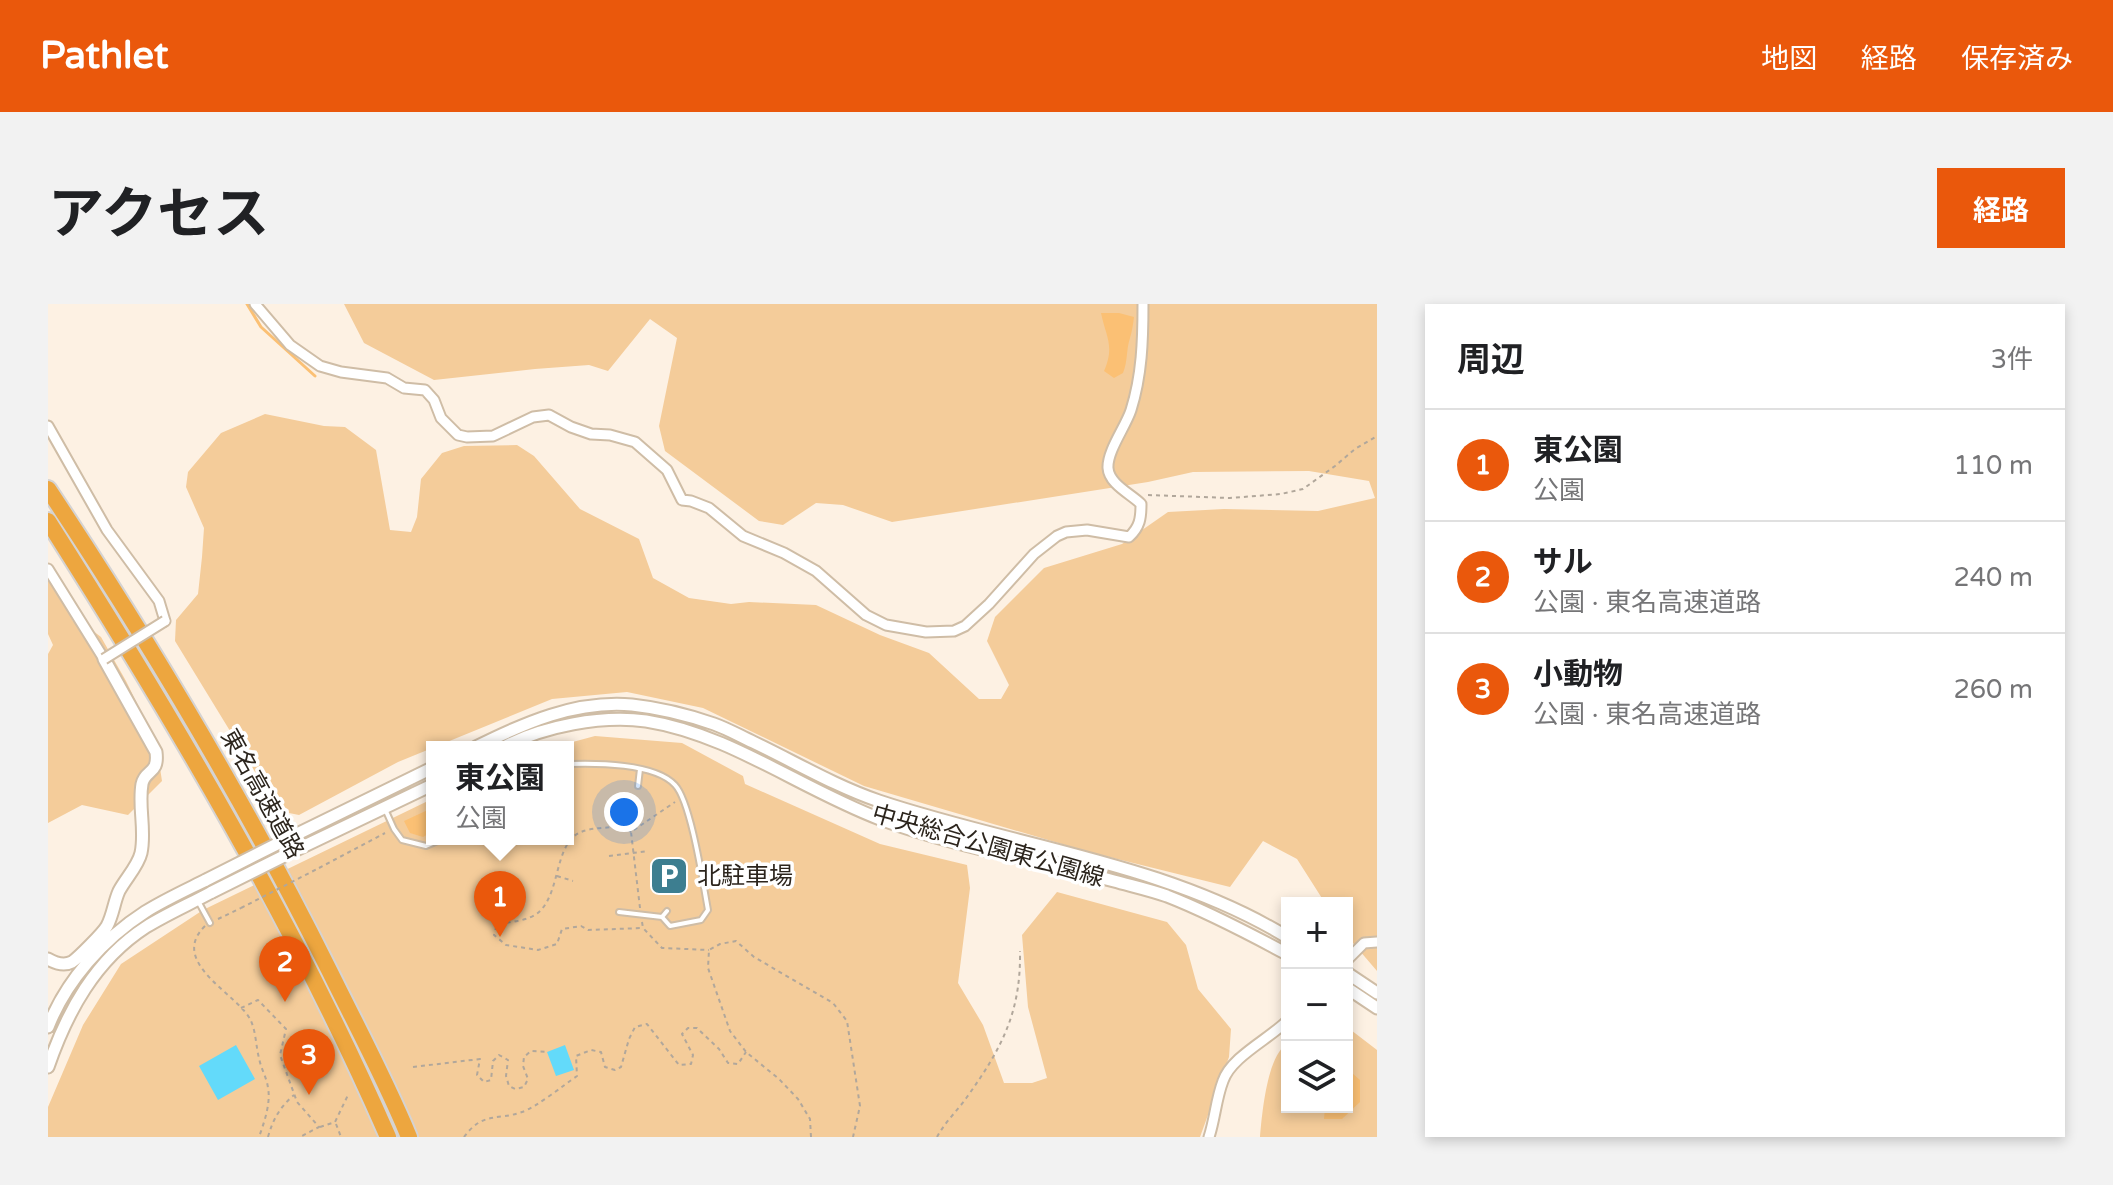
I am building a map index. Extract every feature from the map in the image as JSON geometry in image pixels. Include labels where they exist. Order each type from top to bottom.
[{"type":"highway","name":"東名高速道路","points":[[48,489],[218,762],[299,910],[409,1137]]},
{"type":"highway","name":"東名高速道路","points":[[48,521],[201,769],[282,917],[388,1137]]},
{"type":"street","points":[[255,304],[290,345],[320,366],[387,378],[404,388],[425,390],[434,400],[441,418],[458,435],[493,436],[533,417],[549,415],[591,434],[610,435],[635,442],[667,470],[682,500],[709,508],[743,536],[816,571],[866,615],[886,625],[926,632],[954,631],[965,626],[1034,554],[1057,536],[1087,530],[1129,537],[1136,530],[1141,520],[1141,504],[1111,477],[1108,468],[1138,386],[1143,351],[1143,304]]},
{"type":"street","points":[[48,426],[107,530],[159,601],[165,621],[104,659]]},
{"type":"street","points":[[48,569],[104,659],[156,752],[157,761],[154,770],[144,778],[142,787],[143,840],[140,858],[117,894],[105,930],[71,962],[61,964],[48,959]]},
{"type":"street","points":[[488,741],[526,723],[564,711],[629,705],[670,711],[717,725],[810,772],[875,800],[1150,876],[1211,899],[1281,933]]},
{"type":"street","name":"中央総合公園東公園線","points":[[516,741],[590,721],[643,721],[688,731],[713,739],[815,791],[880,819],[1165,896],[1213,916],[1281,951]]},
{"type":"street","points":[[48,1027],[71,983],[111,939],[144,913],[426,771]]},
{"type":"street","points":[[48,1067],[71,1011],[89,981],[121,946],[143,929],[296,850],[426,788]]},
{"type":"street","points":[[377,795],[384,808]]},
{"type":"street","points":[[1353,954],[1364,943],[1377,942]]},
{"type":"street","points":[[1353,977],[1377,993]]},
{"type":"street","points":[[1353,992],[1376,1007]]},
{"type":"street","points":[[1209,1137],[1223,1079],[1239,1059],[1281,1027]]},
{"type":"lane","points":[[574,764],[622,765],[657,774],[675,784],[686,803],[708,910],[701,920],[670,926],[662,917],[619,912]]},
{"type":"lane","points":[[638,786],[640,769]]},
{"type":"lane","points":[[384,808],[402,840],[428,845]]},
{"type":"lane","points":[[197,900],[210,923]]},
{"type":"lane","points":[[662,917],[667,911]]},
{"type":"path","points":[[1133,496],[1230,498],[1303,489],[1377,436]]},
{"type":"path","points":[[631,832],[682,797]]},
{"type":"path","points":[[574,836],[582,831],[624,826],[631,832],[643,928],[662,948],[709,950],[736,941],[754,957],[833,1003],[847,1021],[860,1106],[853,1137]]},
{"type":"path","points":[[259,1137],[269,1098],[251,1021],[208,977],[198,962],[195,946],[202,929],[394,829]]},
{"type":"path","points":[[566,845],[551,896],[538,914],[497,924],[494,935],[506,945],[538,950],[557,944],[562,929],[581,926],[588,930],[643,928]]},
{"type":"path","points":[[609,856],[648,851]]},
{"type":"path","points":[[557,876],[573,881]]},
{"type":"path","points":[[709,950],[708,968],[730,1031],[746,1052],[798,1099],[810,1119],[811,1137]]},
{"type":"path","points":[[937,1137],[997,1052],[1011,1021],[1018,997],[1020,951]]},
{"type":"path","points":[[241,1008],[258,1000],[286,1029],[280,1055],[297,1102],[319,1127]]},
{"type":"path","points":[[464,1137],[471,1128],[489,1117],[523,1112],[577,1076],[576,1056],[591,1050],[601,1052],[605,1067],[615,1070],[621,1067],[635,1027],[647,1024],[679,1065],[691,1064],[693,1055],[682,1034],[688,1028],[697,1028],[719,1049],[728,1063],[738,1064],[746,1052]]},
{"type":"path","points":[[413,1067],[480,1059],[477,1075],[484,1082],[491,1080],[493,1061],[499,1055],[508,1060],[506,1076],[509,1086],[515,1089],[524,1087],[528,1079],[523,1066],[524,1057],[531,1051],[547,1052]]},
{"type":"path","points":[[268,1137],[273,1120],[283,1104],[294,1095]]},
{"type":"path","points":[[300,1137],[335,1122],[348,1095]]},
{"type":"path","points":[[335,1122],[341,1137]]},
{"type":"shaded area","points":[[344,304],[1377,304],[1377,971],[1353,943],[1353,897],[1321,897],[1297,859],[1263,841],[1230,887],[1089,852],[864,786],[703,708],[627,692],[552,699],[449,741],[426,741],[426,751],[398,762],[299,815],[279,811],[175,641],[176,620],[198,594],[202,557],[204,528],[186,487],[188,472],[221,433],[265,414],[345,427],[376,450],[390,530],[411,532],[417,517],[421,479],[442,453],[464,446],[517,445],[534,456],[580,509],[639,539],[653,578],[689,598],[731,604],[816,605],[880,635],[929,653],[979,699],[1001,699],[1009,685],[987,641],[995,617],[1044,568],[1122,544],[1168,512],[1224,509],[1318,511],[1375,498],[1369,481],[1309,471],[1193,472],[1148,482],[892,522],[843,505],[816,503],[783,525],[759,521],[665,451],[659,426],[677,338],[650,319],[608,371],[589,365],[434,380],[364,343]]},
{"type":"shaded area","points":[[1101,313],[1134,317],[1125,369],[1114,378],[1104,371],[1109,348]]},
{"type":"shaded area","points":[[48,575],[73,621],[80,621],[101,637],[156,742],[162,781],[128,815],[82,805],[48,823],[48,654],[53,645],[48,634]]},
{"type":"shaded area","points":[[595,736],[682,743],[743,776],[745,784],[880,844],[967,865],[970,888],[958,983],[983,1025],[1004,1083],[1032,1083],[1047,1078],[1028,1007],[1022,935],[1057,892],[1167,922],[1186,945],[1198,989],[1231,1029],[1229,1057],[1200,1137],[48,1137],[48,1107],[83,1025],[121,964],[203,910],[426,802],[426,845],[574,845],[574,742]]},
{"type":"shaded area","points":[[426,811],[426,835],[410,833],[404,821]]},
{"type":"shaded area","points":[[1353,1032],[1377,1050],[1377,1137],[1260,1137],[1270,1073],[1280,1050],[1281,1113],[1353,1113]]},
{"type":"shaded area","points":[[1353,1074],[1360,1080],[1360,1102],[1353,1109]]},
{"type":"shaded area","points":[[1324,1113],[1348,1113],[1342,1119],[1324,1119]]},
{"type":"building","points":[[236,1045],[255,1079],[218,1100],[199,1066]]},
{"type":"building","points":[[565,1045],[574,1070],[556,1076],[547,1052]]},
{"type":"waterway","points":[[247,304],[261,327],[315,376]]},
{"type":"place","name":"北駐車場","points":[[669,876]]},
{"type":"place","name":"東公園","points":[[500,937]]},
{"type":"place","name":"サル","points":[[285,1002]]},
{"type":"place","name":"小動物","points":[[309,1095]]}]
